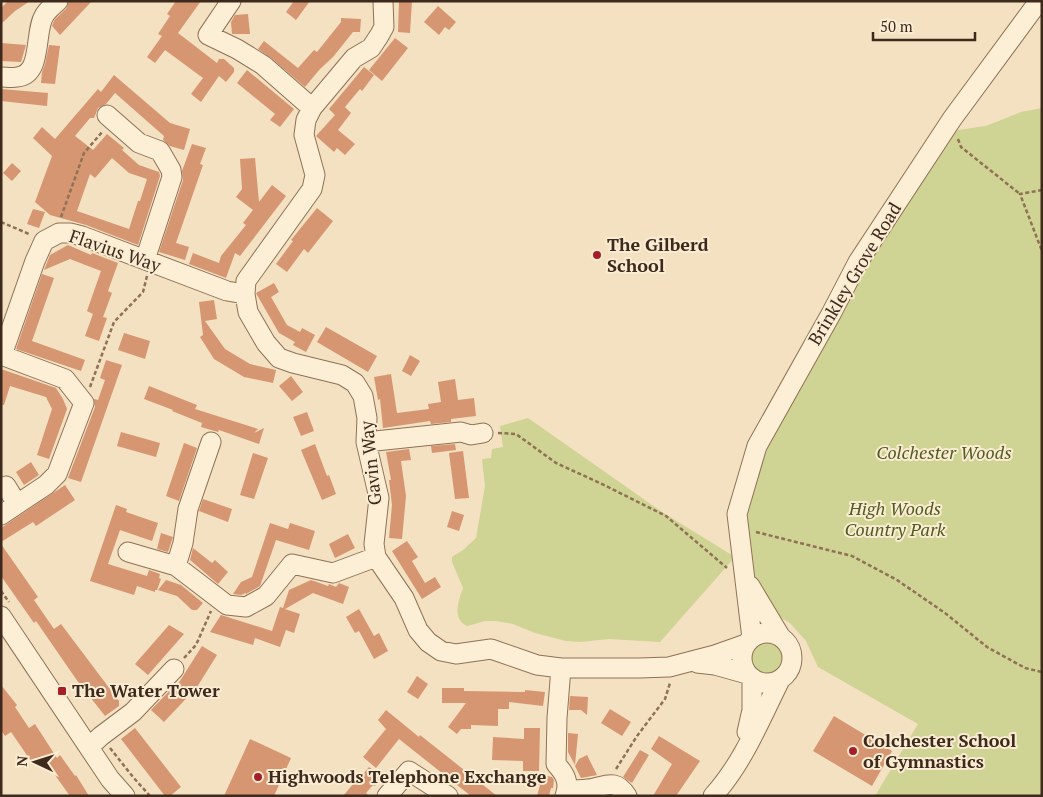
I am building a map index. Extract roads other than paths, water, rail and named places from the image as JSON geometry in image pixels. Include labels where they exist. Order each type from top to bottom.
[{"type":"street","points":[[1,77],[19,78],[28,73],[34,64],[44,14],[58,1]]},
{"type":"street","points":[[230,1],[208,35],[237,49],[263,65],[312,108]]},
{"type":"street","points":[[245,294],[246,281],[312,190],[316,175],[304,135],[306,120],[312,108],[354,58],[371,48],[379,36],[384,27],[383,1]]},
{"type":"street","name":"Brinkley Grove Road","points":[[749,641],[745,576],[737,514],[757,446],[858,262],[952,119],[1039,1]]},
{"type":"street","points":[[110,117],[139,143],[160,151],[172,170],[172,177],[148,261]]},
{"type":"street","name":"Flavius Way","points":[[2,355],[44,241],[60,233],[82,236],[227,291],[245,294]]},
{"type":"street","name":"Gavin Way","points":[[245,294],[248,312],[266,343],[279,358],[293,364],[342,376],[355,383],[364,396],[367,418],[366,442],[379,498],[374,544],[376,557]]},
{"type":"street","points":[[1,515],[46,485],[57,474],[84,403],[65,379],[2,355]]},
{"type":"street","points":[[366,442],[461,432],[476,439]]},
{"type":"street","points":[[176,566],[183,543],[188,509],[211,442]]},
{"type":"street","points":[[6,486],[17,504]]},
{"type":"street","points":[[128,552],[176,566],[227,605],[246,607],[266,596],[292,564],[333,573],[376,557],[404,598],[418,630],[428,642],[441,651],[456,654],[491,649],[537,664],[561,668],[669,666],[690,662],[749,641],[759,634],[768,633],[780,636],[786,641],[792,654],[792,663],[789,671],[780,680],[740,760],[713,796]]},
{"type":"street","name":"Brinkley Grove Road","points":[[745,576],[780,636]]},
{"type":"street","points":[[1,616],[35,664],[110,779],[125,796]]},
{"type":"street","points":[[740,760],[752,710],[750,676],[742,661],[742,653],[749,641]]},
{"type":"street","points":[[690,662],[715,665],[750,676],[763,683],[772,683],[780,680]]},
{"type":"street","points":[[561,668],[556,718],[556,764],[565,774],[566,793],[588,789],[617,788]]},
{"type":"street","points":[[89,747],[133,712],[174,669]]},
{"type":"street","points":[[387,796],[409,771],[448,796]]},
{"type":"place","name":"The Gilberd School","points":[[597,255]]},
{"type":"place","name":"The Water Tower","points":[[62,691]]},
{"type":"place","name":"Colchester School of Gymnastics","points":[[853,751]]},
{"type":"place","name":"Highwoods Telephone Exchange","points":[[258,777]]},
{"type":"park label","name":"Colchester Woods","points":[[944,453]]},
{"type":"park label","name":"High Woods Country Park","points":[[895,519]]}]
